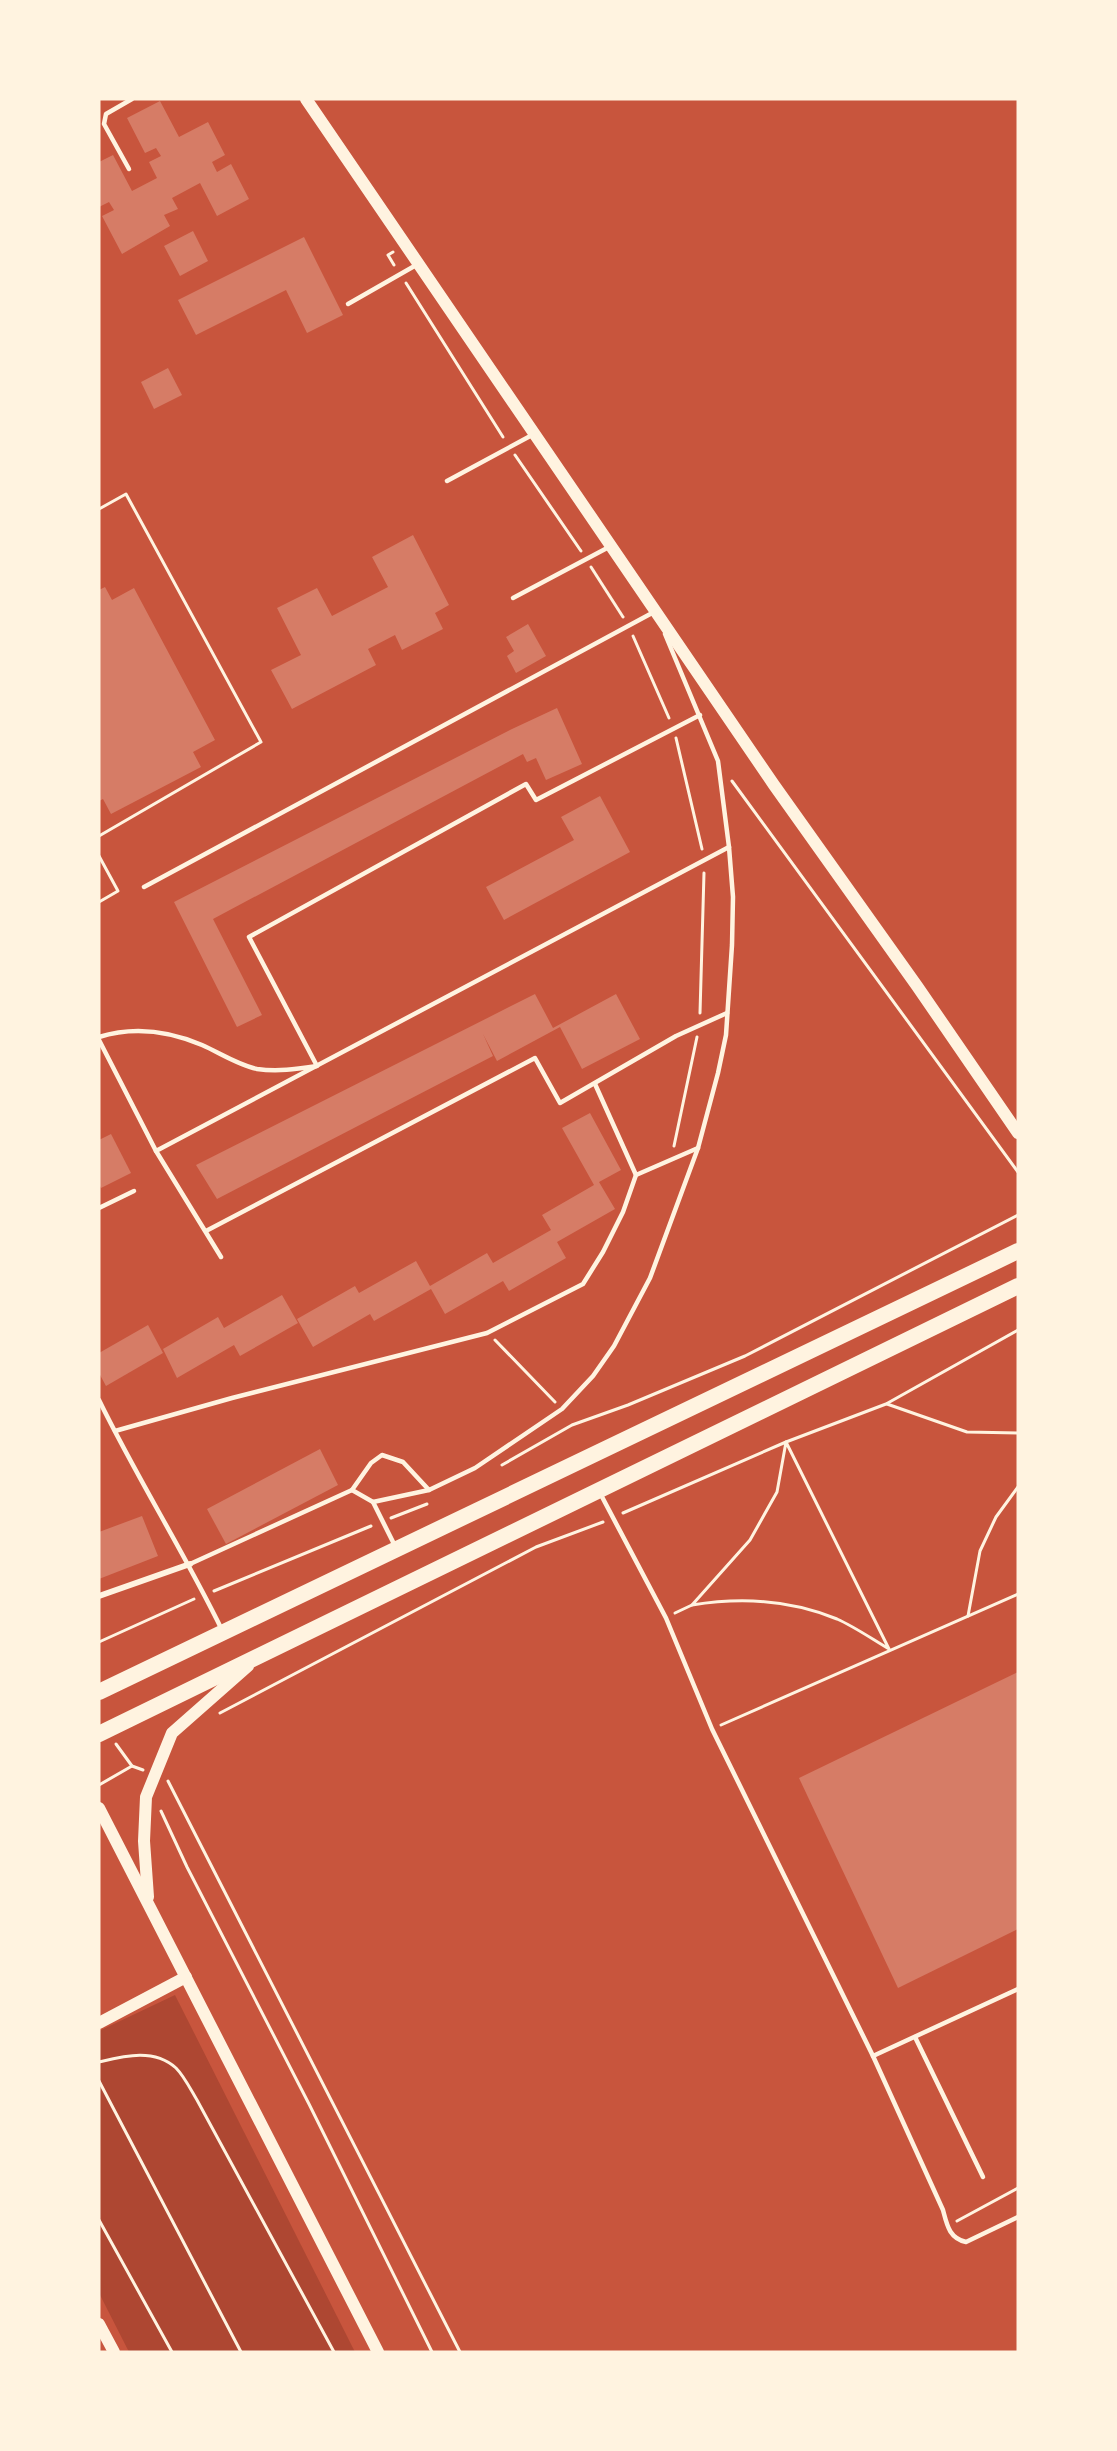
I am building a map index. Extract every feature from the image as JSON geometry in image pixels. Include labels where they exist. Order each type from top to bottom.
[{"type":"highway","points":[[99,1692],[1018,1251]]},
{"type":"highway","points":[[102,1732],[1018,1286]]},
{"type":"main road","points":[[306,99],[774,785],[1018,1133]]},
{"type":"main road","points":[[148,1905],[144,1841],[146,1797],[172,1733],[259,1657]]},
{"type":"main road","points":[[99,1808],[378,2352]]},
{"type":"main road","points":[[99,2023],[186,1977]]},
{"type":"main road","points":[[99,2324],[114,2352]]},
{"type":"street","points":[[99,1596],[190,1564]]},
{"type":"lane","points":[[129,169],[104,124],[106,114],[132,99]]},
{"type":"lane","points":[[348,304],[418,264]]},
{"type":"lane","points":[[447,481],[534,434]]},
{"type":"lane","points":[[513,598],[611,546]]},
{"type":"lane","points":[[144,886],[655,611],[718,761],[733,897],[727,1013],[718,1073],[698,1148],[650,1278],[614,1346],[593,1376],[562,1409],[475,1468],[429,1490],[373,1502]]},
{"type":"lane","points":[[317,1066],[249,937],[526,784],[536,800],[700,715]]},
{"type":"lane","points":[[156,1151],[729,847]]},
{"type":"lane","points":[[206,1231],[535,1058],[560,1103],[676,1036],[727,1013]]},
{"type":"lane","points":[[221,1257],[156,1151],[99,1038],[116,1032],[140,1029],[170,1034],[191,1041],[256,1068],[281,1071],[317,1066]]},
{"type":"lane","points":[[115,1431],[232,1398],[487,1333],[583,1284],[623,1212],[636,1175],[595,1084]]},
{"type":"lane","points":[[636,1175],[698,1148]]},
{"type":"lane","points":[[99,1208],[134,1191]]},
{"type":"lane","points":[[99,1400],[190,1564],[223,1632]]},
{"type":"lane","points":[[190,1564],[352,1490],[371,1463],[382,1455],[404,1462],[429,1490]]},
{"type":"lane","points":[[352,1490],[373,1502],[396,1550]]},
{"type":"lane","points":[[599,1491],[666,1618],[712,1729],[873,2056],[943,2210],[947,2227],[957,2240],[966,2242],[1018,2217]]},
{"type":"lane","points":[[873,2056],[1018,1989]]},
{"type":"lane","points":[[915,2037],[983,2177]]},
{"type":"path","points":[[405,245],[388,255],[510,447],[586,559],[628,626],[674,728],[705,860],[699,1026],[672,1160]]},
{"type":"path","points":[[99,509],[126,494],[261,742],[99,836]]},
{"type":"path","points":[[718,761],[1018,1172]]},
{"type":"path","points":[[99,856],[118,891],[99,902]]},
{"type":"path","points":[[502,1466],[572,1425],[628,1405],[745,1356],[1018,1215]]},
{"type":"path","points":[[213,1719],[220,1713],[536,1547],[612,1518],[786,1442],[886,1404],[1018,1330]]},
{"type":"path","points":[[487,1333],[562,1409]]},
{"type":"path","points":[[886,1404],[967,1432],[1018,1433]]},
{"type":"path","points":[[692,1605],[750,1540],[777,1492],[786,1442]]},
{"type":"path","points":[[786,1442],[889,1649]]},
{"type":"path","points":[[968,1616],[981,1551],[996,1517],[1018,1487]]},
{"type":"path","points":[[99,1642],[205,1594],[432,1502]]},
{"type":"path","points":[[712,1729],[1018,1594]]},
{"type":"path","points":[[666,1618],[692,1605],[722,1600],[783,1602],[838,1619],[889,1649]]},
{"type":"path","points":[[102,1732],[132,1766],[169,1781],[192,1831],[460,2352]]},
{"type":"path","points":[[99,1785],[132,1766]]},
{"type":"path","points":[[166,1790],[172,1772]]},
{"type":"path","points":[[160,1808],[187,1867],[309,2104],[432,2352]]},
{"type":"path","points":[[99,2062],[140,2054],[156,2057],[176,2068],[197,2100],[334,2352]]},
{"type":"path","points":[[99,2081],[241,2352]]},
{"type":"path","points":[[947,2227],[1018,2188]]},
{"type":"path","points":[[99,2220],[172,2352]]},
{"type":"shaded area","points":[[175,1995],[355,2352],[129,2352],[99,2293],[99,2031]]},
{"type":"building","points":[[160,101],[179,137],[208,122],[225,155],[212,162],[217,172],[231,164],[249,199],[217,216],[200,183],[172,198],[178,209],[164,215],[170,226],[122,254],[102,216],[114,210],[109,202],[99,207],[99,162],[113,155],[132,191],[157,178],[149,162],[161,156],[156,148],[145,153],[127,118]]},
{"type":"building","points":[[193,231],[208,261],[180,276],[164,246]]},
{"type":"building","points":[[304,237],[343,315],[307,333],[286,290],[196,335],[178,300]]},
{"type":"building","points":[[168,368],[182,395],[154,409],[141,382]]},
{"type":"building","points":[[413,535],[449,605],[435,613],[443,629],[402,650],[395,635],[368,649],[376,665],[292,709],[271,670],[301,655],[277,608],[317,588],[332,616],[388,587],[372,557]]},
{"type":"building","points":[[105,587],[112,600],[134,588],[215,740],[193,752],[201,767],[111,814],[103,799],[99,801],[99,590]]},
{"type":"building","points":[[528,624],[546,656],[516,673],[507,656],[514,651],[506,637]]},
{"type":"building","points":[[557,708],[582,764],[546,780],[536,758],[527,762],[523,754],[213,919],[262,1015],[237,1027],[174,902]]},
{"type":"building","points":[[600,796],[630,852],[504,920],[486,887],[574,840],[561,817]]},
{"type":"building","points":[[535,994],[553,1028],[616,994],[640,1039],[582,1069],[560,1027],[497,1061],[483,1034],[493,1056],[217,1199],[196,1165]]},
{"type":"building","points":[[590,1113],[621,1170],[599,1182],[615,1209],[557,1242],[566,1258],[509,1291],[503,1281],[445,1314],[431,1289],[374,1321],[370,1314],[313,1347],[297,1319],[355,1286],[359,1293],[416,1261],[430,1286],[487,1253],[493,1263],[551,1230],[542,1215],[594,1185],[562,1128]]},
{"type":"building","points":[[111,1134],[131,1173],[101,1188],[99,1184],[99,1140]]},
{"type":"building","points":[[282,1295],[298,1323],[240,1356],[234,1345],[177,1378],[163,1349],[218,1317],[224,1328]]},
{"type":"building","points":[[148,1325],[163,1353],[106,1386],[99,1373],[99,1353]]},
{"type":"building","points":[[320,1449],[338,1485],[226,1544],[207,1509]]},
{"type":"building","points":[[142,1516],[158,1556],[99,1579],[99,1532]]},
{"type":"building","points":[[1018,1672],[1018,1929],[898,1988],[799,1778]]}]
